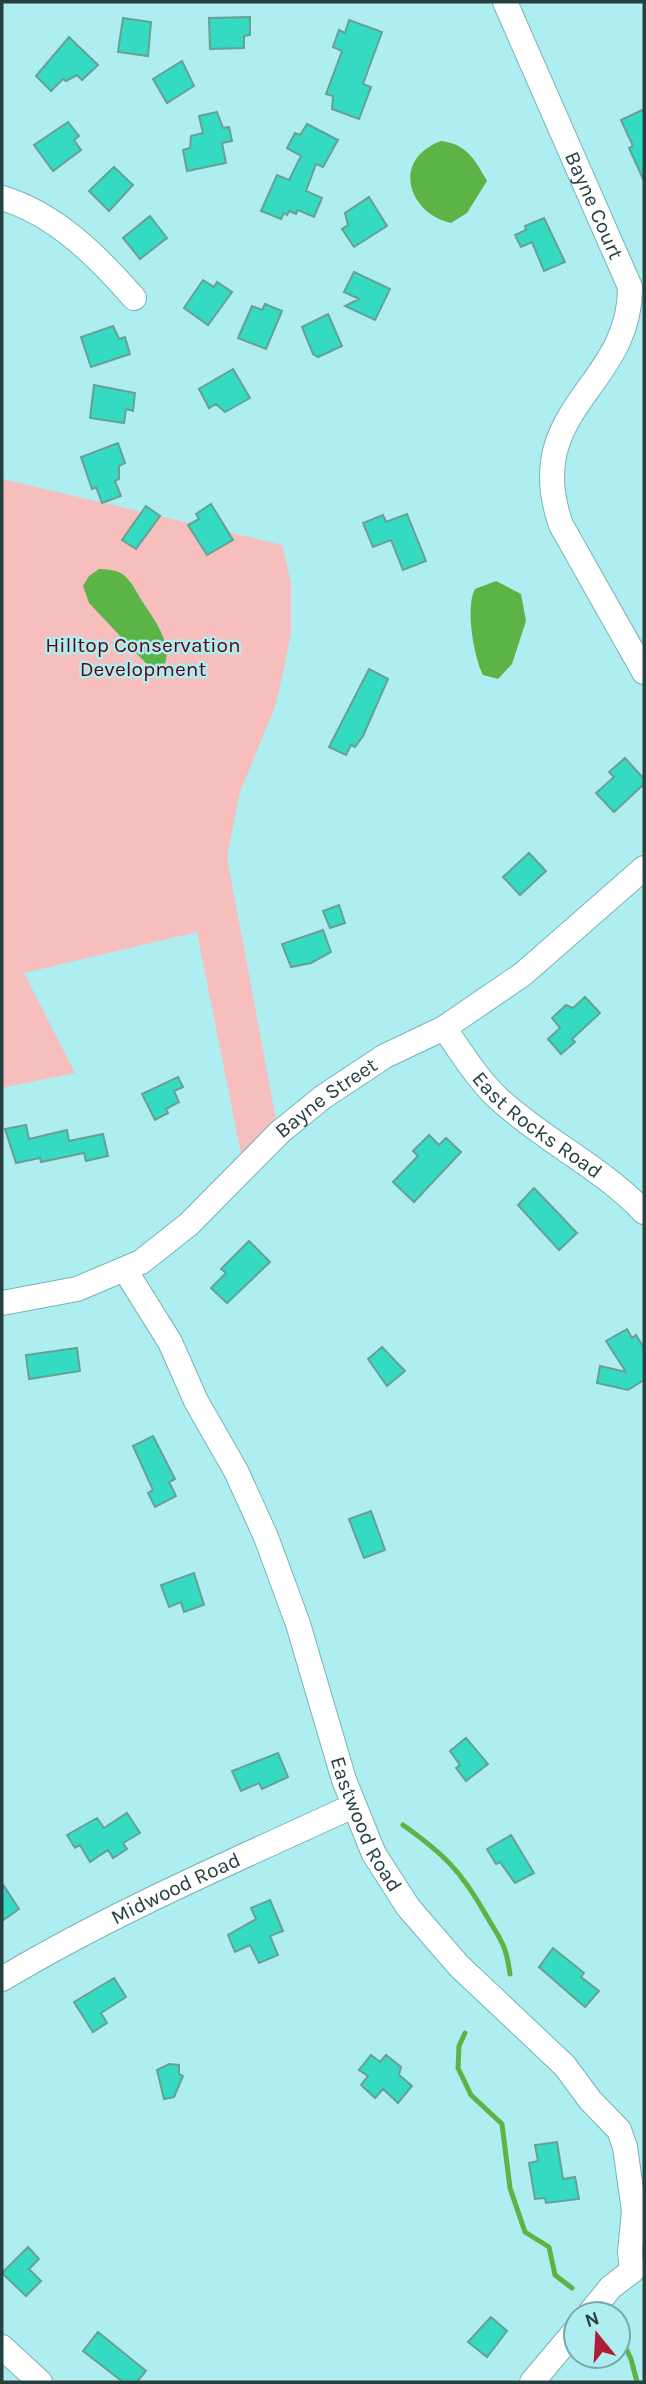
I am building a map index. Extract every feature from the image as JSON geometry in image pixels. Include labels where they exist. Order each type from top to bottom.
[{"type":"street","name":"Bayne Court","points":[[505,2],[630,287],[630,306],[618,345],[568,415],[551,470],[555,508],[561,525],[644,672]]},
{"type":"street","points":[[2,198],[39,215],[85,246],[134,298]]},
{"type":"street","name":"Bayne Street","points":[[2,1303],[77,1289],[125,1270],[173,1237],[281,1132],[323,1097],[385,1056],[444,1028],[532,967],[644,868]]},
{"type":"street","name":"East Rocks Road","points":[[444,1028],[471,1067],[500,1099],[605,1175],[644,1212]]},
{"type":"street","name":"Eastwood Road","points":[[125,1270],[170,1342],[196,1401],[236,1471],[267,1537],[299,1624],[354,1806],[374,1854],[408,1907],[459,1966],[565,2066],[590,2100],[619,2130],[625,2147],[634,2211],[630,2252],[638,2276],[611,2287],[600,2300]]},
{"type":"street","name":"Midwood Road","points":[[2,1979],[54,1948],[143,1902],[354,1806]]},
{"type":"street","points":[[2,2347],[40,2382]]},
{"type":"street","points":[[532,2382],[562,2347]]},
{"type":"green space","name":"Hilltop Conservation Development","points":[[2,479],[282,545],[291,583],[291,632],[276,704],[240,792],[227,857],[277,1125],[241,1154],[197,932],[24,973],[75,1073],[2,1088]]},
{"type":"shaded area","points":[[441,141],[464,149],[487,181],[467,213],[451,223],[436,218],[425,209],[411,186],[415,161],[425,150]]},
{"type":"shaded area","points":[[99,569],[116,571],[125,576],[160,629],[166,658],[163,667],[156,674],[89,603],[83,586],[89,576]]},
{"type":"shaded area","points":[[496,581],[521,594],[526,621],[512,664],[498,679],[483,675],[474,645],[471,620],[475,589]]},
{"type":"building","points":[[250,17],[250,35],[244,36],[244,48],[210,49],[209,18]]},
{"type":"building","points":[[123,18],[151,22],[148,56],[118,52]]},
{"type":"building","points":[[349,20],[382,32],[363,84],[371,87],[359,119],[332,109],[333,96],[326,94],[342,51],[333,47],[339,30],[345,33]]},
{"type":"building","points":[[69,37],[98,65],[82,80],[77,75],[66,81],[63,79],[51,91],[36,76]]},
{"type":"building","points":[[182,61],[194,86],[167,103],[153,79]]},
{"type":"building","points":[[644,109],[644,181],[629,148],[633,146],[621,120]]},
{"type":"building","points":[[217,112],[223,128],[229,127],[232,141],[222,143],[226,163],[187,171],[183,150],[190,148],[191,136],[203,133],[199,116]]},
{"type":"building","points":[[68,122],[79,136],[74,140],[81,150],[53,171],[34,145]]},
{"type":"building","points":[[307,124],[338,140],[323,167],[316,164],[306,191],[322,198],[314,217],[298,210],[296,214],[289,211],[287,215],[284,213],[281,219],[261,211],[277,175],[289,180],[301,156],[287,148],[295,133],[300,135]]},
{"type":"building","points":[[114,167],[133,185],[109,211],[89,191]]},
{"type":"building","points":[[369,197],[387,226],[354,247],[342,229],[348,225],[345,213]]},
{"type":"building","points":[[150,216],[167,238],[140,259],[123,238]]},
{"type":"building","points":[[544,218],[565,262],[544,271],[532,242],[521,247],[515,235],[526,230],[525,226]]},
{"type":"building","points":[[354,272],[390,289],[375,320],[345,306],[359,299],[344,292]]},
{"type":"building","points":[[203,280],[214,287],[217,282],[232,292],[208,325],[184,308]]},
{"type":"building","points":[[265,304],[282,311],[266,349],[238,338],[252,306],[262,310]]},
{"type":"building","points":[[328,314],[342,346],[318,357],[313,354],[302,327]]},
{"type":"building","points":[[113,326],[119,339],[125,337],[130,354],[91,367],[81,337]]},
{"type":"building","points":[[233,369],[250,398],[225,412],[216,404],[209,408],[199,389]]},
{"type":"building","points":[[94,385],[135,393],[133,411],[126,409],[124,423],[90,418]]},
{"type":"building","points":[[118,443],[125,463],[119,466],[119,479],[115,481],[121,496],[102,503],[96,487],[92,489],[81,457]]},
{"type":"building","points":[[211,504],[233,540],[207,555],[188,525],[199,519],[196,514]]},
{"type":"building","points":[[146,506],[160,516],[136,549],[122,540]]},
{"type":"building","points":[[407,514],[426,561],[403,570],[391,540],[373,547],[363,523],[383,515],[386,522]]},
{"type":"building","points":[[369,669],[388,679],[363,736],[355,747],[351,745],[346,755],[329,747]]},
{"type":"building","points":[[625,758],[644,779],[644,784],[614,812],[596,793],[614,777],[609,772]]},
{"type":"building","points":[[529,853],[546,871],[520,895],[503,877]]},
{"type":"building","points":[[339,905],[345,923],[330,928],[323,911]]},
{"type":"building","points":[[323,930],[331,952],[311,963],[291,967],[282,944]]},
{"type":"building","points":[[585,997],[600,1013],[572,1039],[575,1042],[561,1054],[548,1039],[560,1028],[552,1018],[566,1005],[573,1008]]},
{"type":"building","points":[[178,1077],[183,1087],[174,1091],[179,1102],[166,1109],[168,1113],[155,1120],[142,1094]]},
{"type":"building","points":[[26,1125],[29,1139],[67,1130],[69,1141],[103,1134],[108,1156],[86,1161],[84,1153],[41,1162],[40,1158],[16,1163],[5,1129]]},
{"type":"building","points":[[429,1135],[439,1145],[446,1138],[461,1152],[414,1202],[393,1182],[418,1156],[413,1151]]},
{"type":"building","points":[[534,1188],[577,1233],[559,1250],[518,1205]]},
{"type":"building","points":[[249,1241],[270,1262],[227,1303],[211,1288],[226,1273],[221,1269]]},
{"type":"building","points":[[627,1329],[632,1338],[636,1335],[644,1348],[644,1380],[628,1390],[597,1383],[600,1366],[626,1372],[606,1341]]},
{"type":"building","points":[[382,1347],[405,1371],[387,1386],[368,1359]]},
{"type":"building","points":[[77,1348],[80,1371],[29,1379],[26,1355]]},
{"type":"building","points":[[153,1436],[175,1479],[169,1482],[176,1496],[155,1507],[148,1493],[153,1490],[133,1446]]},
{"type":"building","points":[[371,1511],[385,1550],[364,1558],[349,1519]]},
{"type":"building","points":[[194,1573],[204,1605],[184,1612],[181,1602],[169,1607],[161,1585]]},
{"type":"building","points":[[466,1738],[488,1764],[466,1781],[456,1768],[460,1765],[450,1751]]},
{"type":"building","points":[[278,1753],[288,1777],[262,1789],[259,1783],[241,1791],[232,1771]]},
{"type":"building","points":[[127,1813],[140,1833],[123,1843],[127,1849],[113,1858],[108,1850],[90,1862],[80,1845],[75,1848],[67,1835],[97,1818],[104,1828]]},
{"type":"building","points":[[511,1835],[534,1873],[515,1883],[500,1862],[496,1864],[487,1849]]},
{"type":"building","points":[[2,1883],[19,1909],[2,1921]]},
{"type":"building","points":[[270,1900],[283,1931],[270,1936],[278,1955],[259,1963],[250,1945],[235,1952],[228,1935],[256,1919],[251,1908]]},
{"type":"building","points":[[553,1948],[584,1973],[581,1977],[599,1991],[585,2007],[539,1967]]},
{"type":"building","points":[[114,1978],[126,1997],[101,2013],[107,2023],[93,2032],[74,2002]]},
{"type":"building","points":[[371,2055],[380,2062],[386,2055],[401,2067],[399,2075],[412,2086],[398,2103],[383,2089],[375,2098],[361,2085],[368,2076],[359,2070]]},
{"type":"building","points":[[169,2064],[179,2065],[179,2074],[183,2076],[174,2097],[164,2099],[157,2070]]},
{"type":"building","points":[[557,2142],[563,2179],[575,2177],[579,2199],[546,2203],[545,2198],[535,2199],[529,2163],[538,2161],[535,2145]]},
{"type":"building","points":[[28,2247],[39,2259],[29,2269],[41,2281],[26,2296],[2,2273]]},
{"type":"building","points":[[491,2317],[507,2331],[487,2357],[468,2342]]},
{"type":"building","points":[[98,2332],[146,2371],[137,2382],[123,2382],[83,2351]]},
{"type":"waterway","points":[[403,1825],[441,1855],[468,1886],[502,1943],[510,1974]]},
{"type":"waterway","points":[[465,2033],[459,2046],[458,2068],[471,2095],[502,2124],[510,2188],[525,2232],[549,2247],[555,2275],[572,2288]]},
{"type":"waterway","points":[[632,2363],[637,2382]]}]
